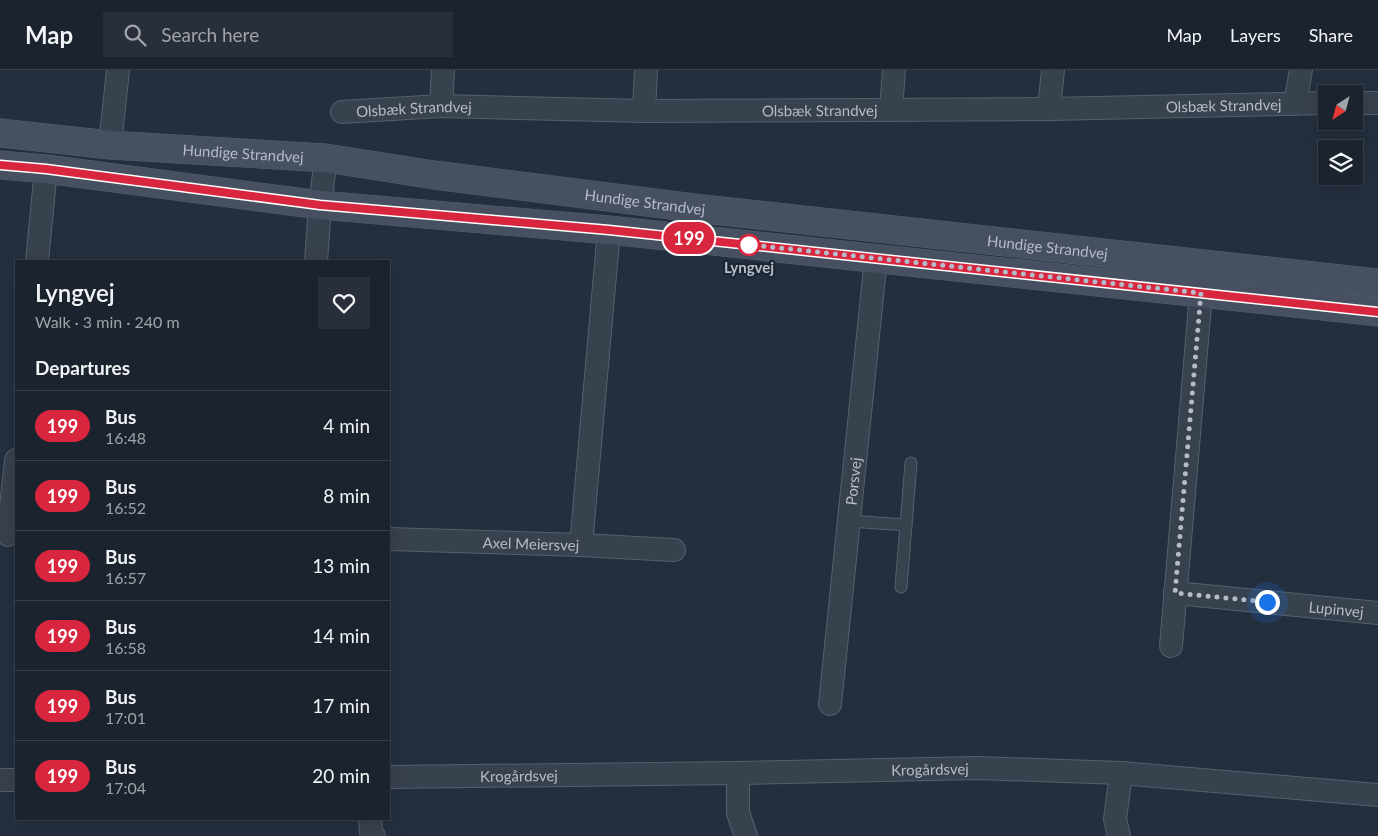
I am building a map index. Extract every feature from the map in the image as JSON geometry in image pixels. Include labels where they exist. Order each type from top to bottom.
[{"type":"main road","name":"Hundige Strandvej","points":[[0,133],[110,145],[326,158],[434,175],[684,207],[1378,283]]},
{"type":"main road","name":"Hundige Strandvej","points":[[0,165],[46,169],[320,205],[609,230],[1378,312]]},
{"type":"street","points":[[110,145],[118,70]]},
{"type":"street","points":[[441,106],[443,70]]},
{"type":"street","points":[[644,111],[646,70]]},
{"type":"street","points":[[891,109],[894,70]]},
{"type":"street","points":[[1049,109],[1053,70]]},
{"type":"street","name":"Olsbæk Strandvej","points":[[1295,104],[1300,70]]},
{"type":"street","points":[[1363,103],[1378,103]]},
{"type":"street","name":"Olsbæk Strandvej","points":[[342,112],[441,106],[644,111],[1049,109],[1318,104]]},
{"type":"street","points":[[316,260],[326,158]]},
{"type":"street","points":[[37,260],[46,169]]},
{"type":"street","points":[[581,545],[609,230]]},
{"type":"street","name":"Porsvej","points":[[830,704],[876,258]]},
{"type":"street","points":[[1171,646],[1201,293]]},
{"type":"street","points":[[8,535],[15,469]]},
{"type":"street","name":"Axel Meiersvej","points":[[390,539],[674,550]]},
{"type":"street","name":"Lupinvej","points":[[1175,593],[1378,613]]},
{"type":"street","name":"Krogårdsvej","points":[[390,777],[978,768],[1121,773],[1378,795]]},
{"type":"street","points":[[738,773],[738,813],[746,836]]},
{"type":"street","points":[[1119,836],[1116,819],[1121,773]]},
{"type":"street","points":[[0,780],[15,780]]},
{"type":"street","points":[[370,820],[371,832],[374,836]]},
{"type":"lane","points":[[901,587],[911,463]]},
{"type":"lane","points":[[849,521],[906,524]]},
{"type":"bus line","name":"199","points":[[0,165],[46,169],[320,205],[609,230],[1378,312]]},
{"type":"place","name":"Lyngvej","points":[[749,245]]},
{"type":"route","points":[[749,245],[743,244],[1201,293],[1175,593],[1267,602]]}]
